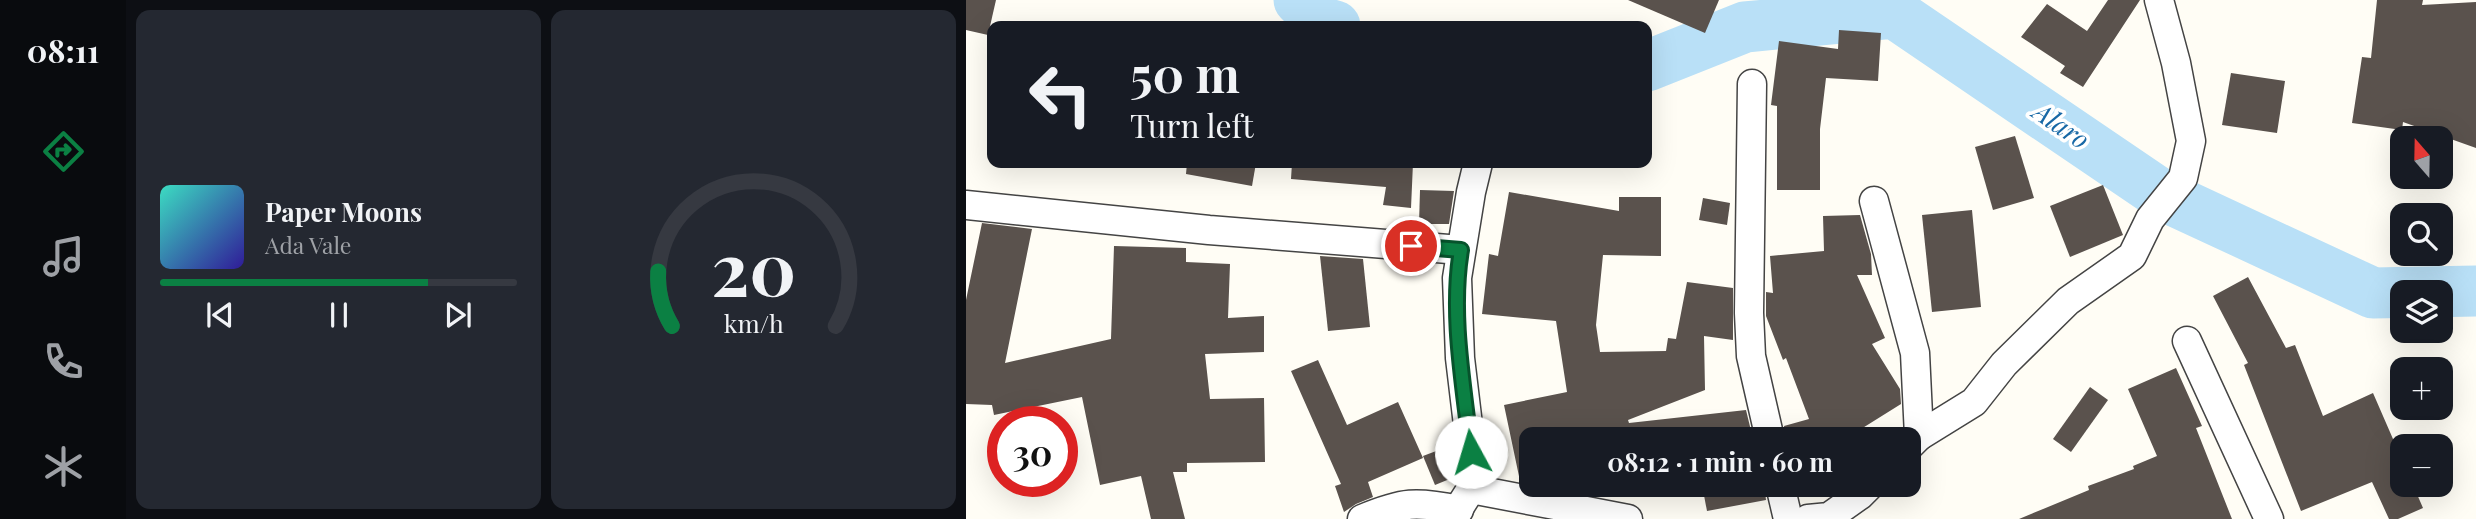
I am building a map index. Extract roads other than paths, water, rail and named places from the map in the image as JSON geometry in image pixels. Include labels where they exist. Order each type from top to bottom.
[{"type":"street","points":[[1921,436],[1974,402],[2004,364],[2068,302],[2132,256],[2150,219],[2183,178],[2191,141],[2160,0]]},
{"type":"street","points":[[1752,85],[1749,313],[1751,356],[1767,427]]},
{"type":"street","points":[[1461,506],[1474,475],[1460,358],[1457,278],[1477,168]]},
{"type":"street","points":[[1874,201],[1916,353],[1914,427]]},
{"type":"street","points":[[966,205],[1209,230],[1461,250]]},
{"type":"street","points":[[2187,341],[2269,519]]},
{"type":"street","points":[[1783,497],[1788,519]]},
{"type":"street","points":[[1808,519],[1829,517],[1857,497]]},
{"type":"street","points":[[1379,516],[1406,503],[1426,503],[1628,519]]},
{"type":"waterway","name":"Alaro","points":[[1299,0],[1320,21]]},
{"type":"waterway","name":"Alaro","points":[[1652,64],[1745,27],[1894,13],[2162,195],[2373,293],[2476,291]]}]
